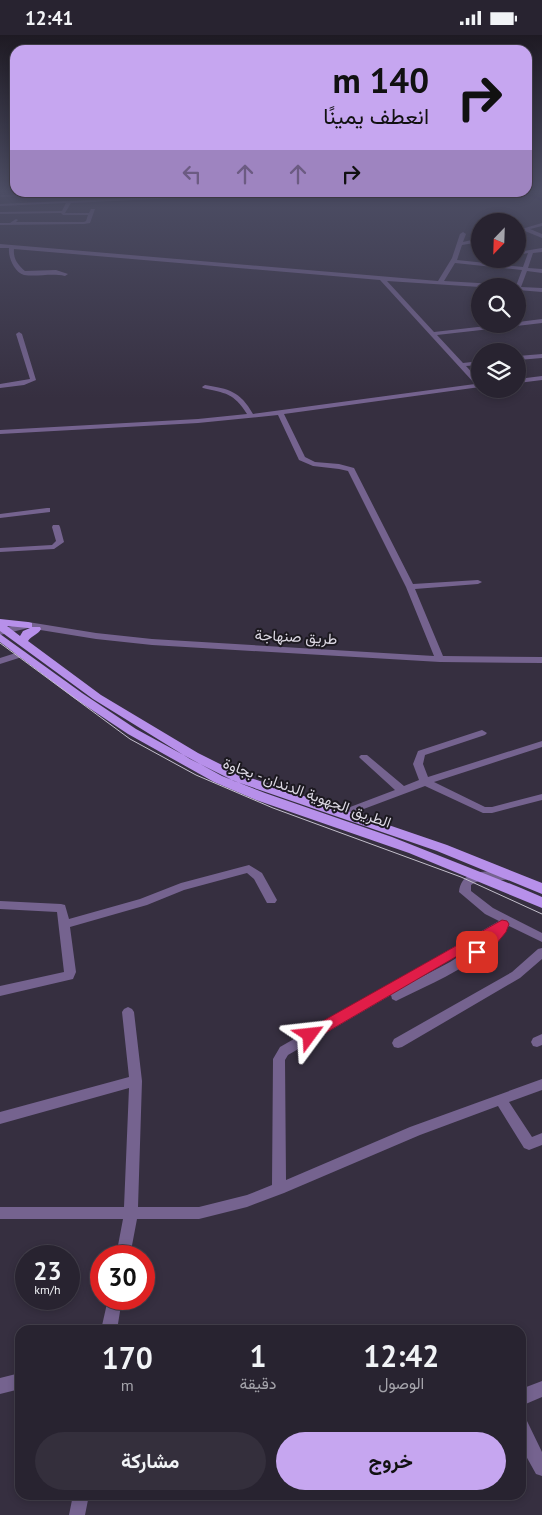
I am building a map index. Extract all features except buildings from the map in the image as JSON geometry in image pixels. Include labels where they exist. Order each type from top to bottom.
[{"type":"main road","points":[[3,631],[32,627]]},
{"type":"main road","points":[[22,648],[25,636],[32,627]]},
{"type":"main road","name":"الطريق الجهوية الدندان - بجاوة","points":[[3,631],[65,686],[124,727],[218,779],[258,796],[334,821],[482,876],[542,903]]},
{"type":"main road","name":"الطريق الجهوية الدندان - بجاوة","points":[[22,648],[97,697],[194,756],[238,778],[442,848],[542,889]]},
{"type":"street","points":[[13,259],[22,273],[56,271],[65,273]]},
{"type":"street","points":[[156,259],[471,285]]},
{"type":"street","points":[[454,260],[462,259]]},
{"type":"street","points":[[521,278],[528,259]]},
{"type":"street","points":[[454,260],[542,271]]},
{"type":"street","points":[[440,283],[454,260]]},
{"type":"street","points":[[381,278],[471,376]]},
{"type":"street","points":[[526,288],[542,290]]},
{"type":"street","points":[[432,334],[542,321]]},
{"type":"street","points":[[0,386],[33,380],[18,334]]},
{"type":"street","points":[[526,357],[542,356]]},
{"type":"street","points":[[461,365],[471,364]]},
{"type":"street","points":[[526,380],[542,378]]},
{"type":"street","points":[[0,432],[181,422],[251,416],[471,386]]},
{"type":"street","points":[[206,387],[235,394],[243,401],[251,416]]},
{"type":"street","points":[[280,413],[302,458],[306,462],[314,465],[342,467],[351,470],[410,587],[440,659]]},
{"type":"street","points":[[0,516],[47,510]]},
{"type":"street","points":[[0,550],[54,547],[60,542],[56,527]]},
{"type":"street","points":[[410,587],[478,582]]},
{"type":"street","name":"طريق صنهاجة","points":[[3,631],[32,627],[143,641],[440,659],[542,660]]},
{"type":"street","points":[[0,661],[22,648]]},
{"type":"street","points":[[482,733],[421,753],[418,764],[425,782],[482,810],[492,810],[542,797]]},
{"type":"street","points":[[340,814],[425,782],[542,744]]},
{"type":"street","points":[[364,757],[402,790]]},
{"type":"street","points":[[65,924],[143,903],[181,887],[249,869],[258,875],[271,900]]},
{"type":"street","points":[[516,878],[491,874],[482,876],[468,882],[465,892],[476,903],[505,923],[542,938]]},
{"type":"street","points":[[0,905],[61,908],[65,924],[69,976],[0,991]]},
{"type":"street","points":[[396,996],[477,952],[492,939],[505,923]]},
{"type":"street","points":[[279,1189],[279,1059],[284,1051],[505,923]]},
{"type":"street","points":[[398,1043],[516,975],[542,952]]},
{"type":"street","points":[[125,1245],[131,1214],[136,1081],[128,1012]]},
{"type":"street","points":[[0,1118],[136,1081]]},
{"type":"street","points":[[0,1213],[198,1213],[247,1201],[415,1131],[542,1084]]},
{"type":"street","points":[[501,1100],[529,1144],[542,1139]]},
{"type":"street","points":[[110,1325],[113,1310]]},
{"type":"street","points":[[0,1386],[15,1382]]},
{"type":"street","points":[[526,1394],[542,1389]]},
{"type":"street","points":[[526,1439],[542,1468]]},
{"type":"street","points":[[77,1515],[79,1500]]},
{"type":"tram line","points":[[0,643],[130,739],[196,775],[273,808],[461,877],[542,914]]},
{"type":"route","points":[[310,1035],[502,924],[502,928],[477,952]]}]
